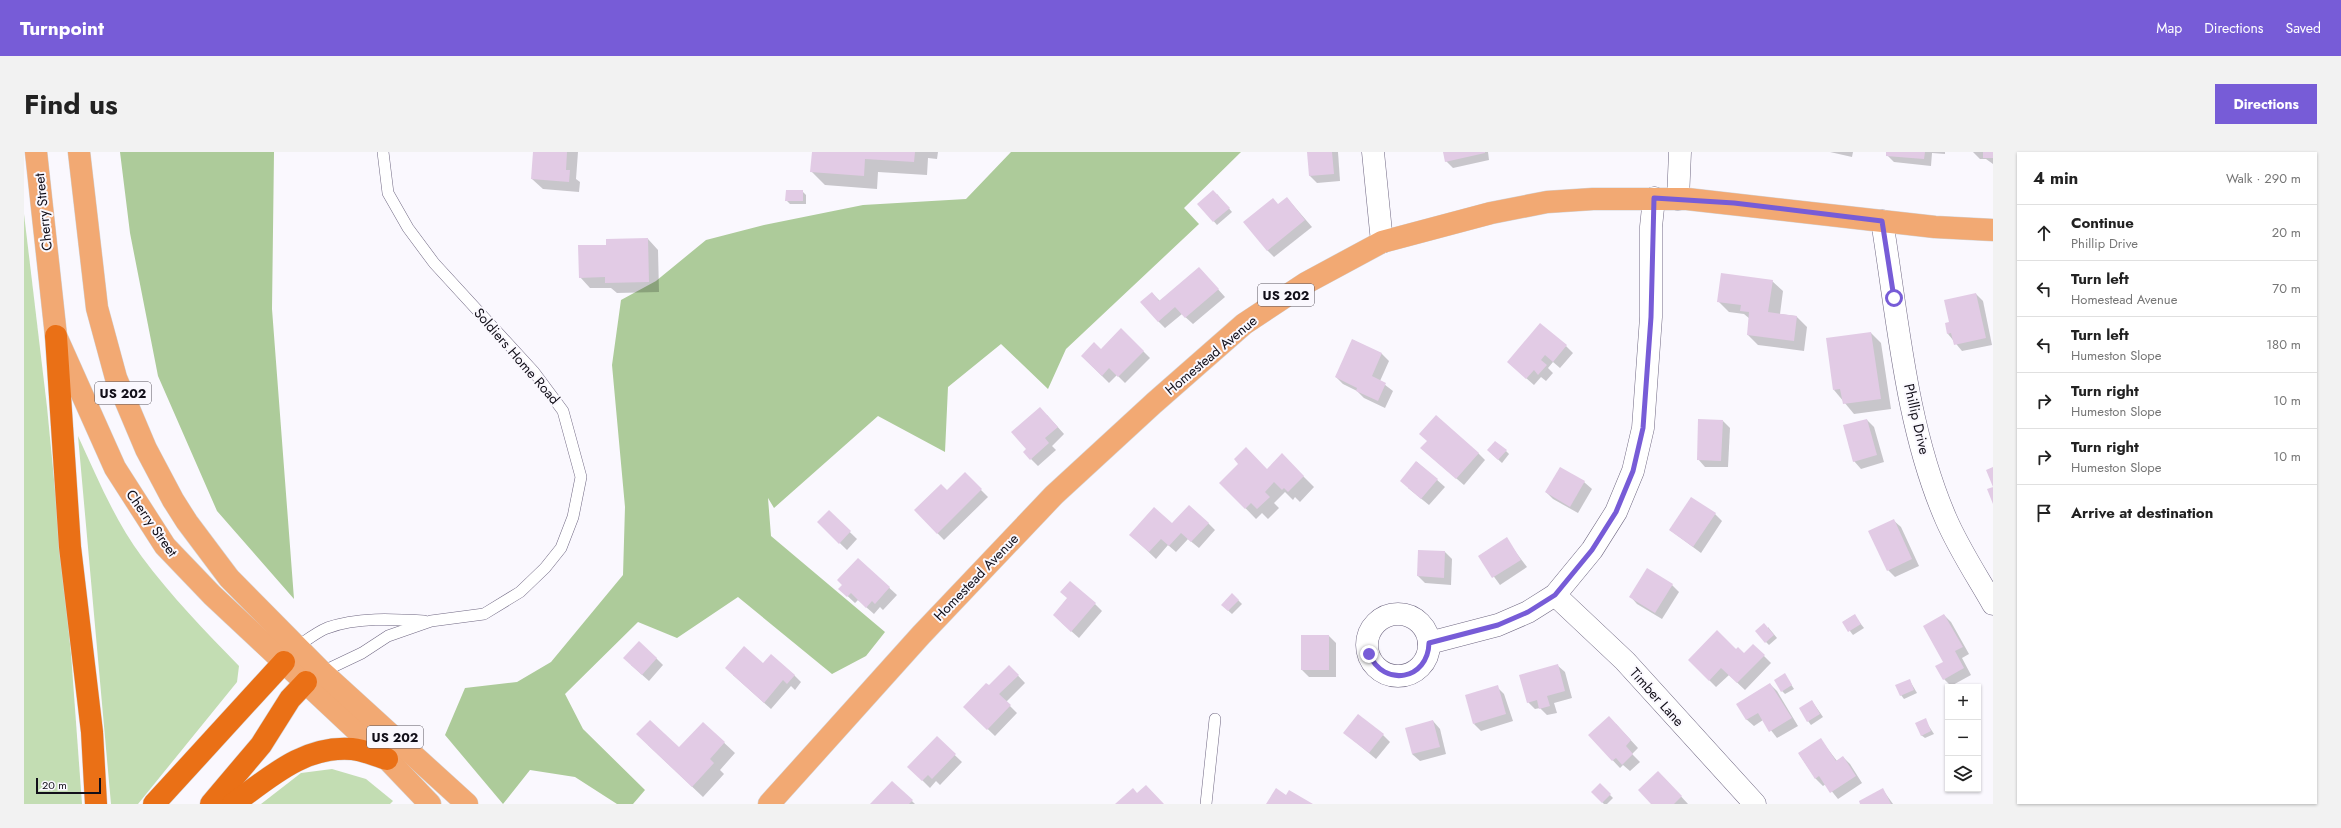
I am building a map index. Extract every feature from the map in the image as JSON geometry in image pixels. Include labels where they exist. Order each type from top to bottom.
[{"type":"highway","points":[[56,336],[70,547],[92,732],[96,804]]},
{"type":"highway","points":[[154,804],[291,654]]},
{"type":"highway","points":[[211,804],[261,745],[290,699],[314,677]]},
{"type":"highway","points":[[233,804],[294,760],[321,751],[352,749],[387,759]]},
{"type":"main road","name":"Cherry Street","points":[[36,152],[56,336],[115,468],[165,546],[212,595],[291,654]]},
{"type":"main road","name":"Cherry Street","points":[[79,152],[97,308],[116,378],[146,449],[187,522],[229,578],[291,654],[314,677],[387,759],[430,804]]},
{"type":"main road","name":"Homestead Avenue","points":[[768,804],[922,635],[1054,495],[1244,324],[1306,283],[1382,242],[1491,212],[1547,202],[1593,199],[1654,198],[1734,203],[1882,221],[1993,230]]},
{"type":"main road","name":"Cherry Street","points":[[314,677],[467,804]]},
{"type":"street","points":[[1373,152],[1382,242]]},
{"type":"street","points":[[1678,199],[1680,152]]},
{"type":"street","points":[[1429,643],[1498,625],[1528,612],[1555,595],[1578,569],[1605,532],[1625,492],[1639,449],[1645,406],[1651,317],[1654,198]]},
{"type":"street","name":"Phillip Drive","points":[[1882,221],[1910,390],[1926,462],[1946,520],[1993,604]]},
{"type":"street","name":"Timber Lane","points":[[1555,595],[1625,661],[1755,804]]},
{"type":"lane","name":"Soldiers Home Road","points":[[291,654],[326,628],[358,622],[393,620],[431,621],[484,614],[520,592],[545,568],[561,548],[573,517],[581,477],[563,411],[534,372],[434,263],[408,228],[388,193],[383,152]]},
{"type":"lane","name":"Soldiers Home Road","points":[[314,677],[362,653],[388,636],[431,621]]},
{"type":"lane","points":[[1206,804],[1215,719]]},
{"type":"green space","points":[[120,152],[274,152],[272,309],[294,599],[217,511],[158,376],[130,233]]},
{"type":"green space","points":[[1011,152],[1241,152],[1184,208],[1199,224],[1066,349],[1048,389],[1001,344],[948,387],[945,452],[878,416],[774,508],[768,498],[771,536],[885,632],[866,656],[832,674],[738,597],[677,638],[638,622],[565,694],[583,729],[645,790],[633,804],[617,804],[575,777],[530,770],[503,804],[445,735],[465,688],[517,682],[551,662],[623,575],[625,507],[612,365],[621,300],[656,281],[706,240],[764,225],[863,205],[966,199]]},
{"type":"green space","points":[[24,214],[47,407],[71,654],[82,804],[24,804]]},
{"type":"green space","points":[[78,436],[115,514],[132,543],[176,599],[239,666],[237,682],[138,804],[111,804]]},
{"type":"green space","points":[[332,769],[366,779],[393,801],[390,804],[261,804],[301,773]]},
{"type":"building","points":[[533,152],[567,152],[566,170],[570,170],[569,182],[531,179]]},
{"type":"building","points":[[812,152],[915,152],[914,162],[865,159],[864,176],[810,172]]},
{"type":"building","points":[[1307,152],[1332,152],[1334,174],[1309,176]]},
{"type":"building","points":[[1443,152],[1485,152],[1485,153],[1445,162]]},
{"type":"building","points":[[1886,152],[1925,152],[1924,159],[1886,156]]},
{"type":"building","points":[[1983,152],[1993,152],[1993,158],[1983,158]]},
{"type":"building","points":[[786,190],[803,190],[803,201],[785,201]]},
{"type":"building","points":[[1213,190],[1230,208],[1213,222],[1197,204]]},
{"type":"building","points":[[1287,197],[1305,220],[1267,251],[1243,222],[1273,198],[1278,204]]},
{"type":"building","points":[[648,238],[649,282],[605,283],[605,277],[579,278],[578,245],[606,245],[606,239]]},
{"type":"building","points":[[1199,267],[1219,289],[1185,318],[1175,307],[1158,322],[1140,302],[1152,292],[1159,301]]},
{"type":"building","points":[[1721,273],[1773,280],[1768,312],[1797,316],[1794,341],[1747,335],[1749,312],[1740,311],[1741,305],[1717,302]]},
{"type":"building","points":[[1976,293],[1986,338],[1954,345],[1951,333],[1947,334],[1945,323],[1949,322],[1944,300]]},
{"type":"building","points":[[1540,323],[1567,345],[1553,362],[1545,355],[1541,360],[1547,365],[1538,375],[1534,370],[1526,379],[1507,362]]},
{"type":"building","points":[[1121,328],[1144,351],[1118,377],[1109,368],[1102,376],[1081,356],[1094,342],[1101,349]]},
{"type":"building","points":[[1871,332],[1881,399],[1843,404],[1840,389],[1833,390],[1826,338]]},
{"type":"building","points":[[1352,339],[1382,353],[1372,376],[1386,383],[1378,401],[1356,391],[1357,388],[1335,377]]},
{"type":"building","points":[[1040,407],[1058,427],[1045,438],[1049,443],[1030,460],[1023,452],[1026,449],[1011,432]]},
{"type":"building","points":[[1436,415],[1479,453],[1456,479],[1420,448],[1427,441],[1419,434]]},
{"type":"building","points":[[1698,419],[1723,420],[1721,461],[1697,460]]},
{"type":"building","points":[[1867,419],[1877,455],[1853,462],[1843,425]]},
{"type":"building","points":[[1495,441],[1507,450],[1498,460],[1487,450]]},
{"type":"building","points":[[1246,447],[1267,469],[1282,453],[1304,476],[1288,492],[1284,488],[1282,490],[1274,482],[1265,492],[1270,497],[1257,509],[1251,503],[1245,509],[1219,483],[1238,464],[1234,459]]},
{"type":"building","points":[[1416,461],[1438,479],[1421,499],[1400,481]]},
{"type":"building","points":[[1560,467],[1585,481],[1570,507],[1545,492]]},
{"type":"building","points":[[1993,467],[1993,487],[1986,470]]},
{"type":"building","points":[[965,472],[982,489],[937,534],[914,510],[941,484],[947,490]]},
{"type":"building","points":[[1993,487],[1993,504],[1987,489]]},
{"type":"building","points":[[1691,497],[1716,513],[1693,547],[1669,530]]},
{"type":"building","points":[[1189,505],[1209,523],[1191,542],[1181,533],[1169,546],[1161,539],[1149,552],[1129,535],[1154,507],[1172,523]]},
{"type":"building","points":[[829,510],[851,531],[839,544],[817,522]]},
{"type":"building","points":[[1894,519],[1912,559],[1887,571],[1868,531]]},
{"type":"building","points":[[1507,537],[1521,560],[1492,578],[1478,556]]},
{"type":"building","points":[[1418,550],[1445,551],[1444,578],[1417,576]]},
{"type":"building","points":[[858,558],[890,587],[875,604],[872,601],[866,608],[851,593],[847,597],[838,589],[842,585],[837,580]]},
{"type":"building","points":[[1647,568],[1673,584],[1655,613],[1629,597]]},
{"type":"building","points":[[1070,581],[1096,603],[1071,632],[1053,615],[1067,598],[1060,592]]},
{"type":"building","points":[[1232,593],[1239,600],[1228,611],[1221,605]]},
{"type":"building","points":[[1855,614],[1861,624],[1848,632],[1842,622]]},
{"type":"building","points":[[1944,614],[1963,647],[1955,651],[1964,668],[1943,680],[1935,666],[1943,662],[1923,626]]},
{"type":"building","points":[[1764,623],[1774,635],[1765,643],[1755,631]]},
{"type":"building","points":[[1717,630],[1736,649],[1738,647],[1744,653],[1753,644],[1765,655],[1737,683],[1721,668],[1709,681],[1688,660]]},
{"type":"building","points":[[1301,635],[1329,635],[1329,670],[1301,670]]},
{"type":"building","points":[[639,641],[657,658],[642,675],[623,658]]},
{"type":"building","points":[[744,646],[763,663],[771,654],[795,675],[787,684],[783,680],[764,703],[725,668]]},
{"type":"building","points":[[1558,664],[1565,691],[1547,696],[1550,706],[1539,709],[1537,700],[1527,703],[1519,675]]},
{"type":"building","points":[[1009,665],[1019,675],[999,694],[1011,705],[987,730],[963,707],[986,683],[989,685]]},
{"type":"building","points":[[1785,673],[1792,685],[1781,692],[1774,680]]},
{"type":"building","points":[[1910,679],[1914,690],[1900,696],[1895,685]]},
{"type":"building","points":[[1770,683],[1792,718],[1769,732],[1758,713],[1746,720],[1736,704]]},
{"type":"building","points":[[1498,685],[1506,714],[1473,724],[1465,695]]},
{"type":"building","points":[[1812,700],[1820,714],[1807,722],[1799,708]]},
{"type":"building","points":[[1358,714],[1384,734],[1369,753],[1343,733]]},
{"type":"building","points":[[1609,716],[1631,740],[1626,746],[1633,754],[1622,765],[1616,758],[1612,761],[1588,735]]},
{"type":"building","points":[[1926,718],[1931,731],[1921,736],[1915,723]]},
{"type":"building","points":[[650,720],[679,747],[703,722],[725,742],[710,759],[714,763],[692,787],[636,734]]},
{"type":"building","points":[[1433,720],[1440,747],[1412,754],[1405,728]]},
{"type":"building","points":[[937,736],[956,754],[932,779],[928,775],[922,781],[907,767]]},
{"type":"building","points":[[1821,738],[1836,761],[1843,756],[1856,776],[1830,793],[1819,776],[1815,779],[1798,753]]},
{"type":"building","points":[[1658,771],[1682,796],[1674,804],[1651,804],[1638,790]]},
{"type":"building","points":[[892,781],[913,800],[909,804],[870,804]]},
{"type":"building","points":[[1600,783],[1611,794],[1602,803],[1591,792]]},
{"type":"building","points":[[1146,785],[1164,804],[1115,804],[1133,788],[1137,793]]},
{"type":"building","points":[[1276,788],[1286,795],[1289,790],[1313,804],[1266,804]]},
{"type":"building","points":[[1883,788],[1891,804],[1860,804],[1859,801]]},
{"type":"route","points":[[1369,654],[1376,666],[1387,674],[1401,676],[1414,672],[1424,663],[1429,650],[1429,643],[1456,638],[1498,625],[1528,612],[1555,595],[1578,569],[1605,532],[1616,512],[1633,471],[1643,428],[1651,317],[1652,227],[1654,198],[1734,203],[1882,221],[1894,298]]}]
